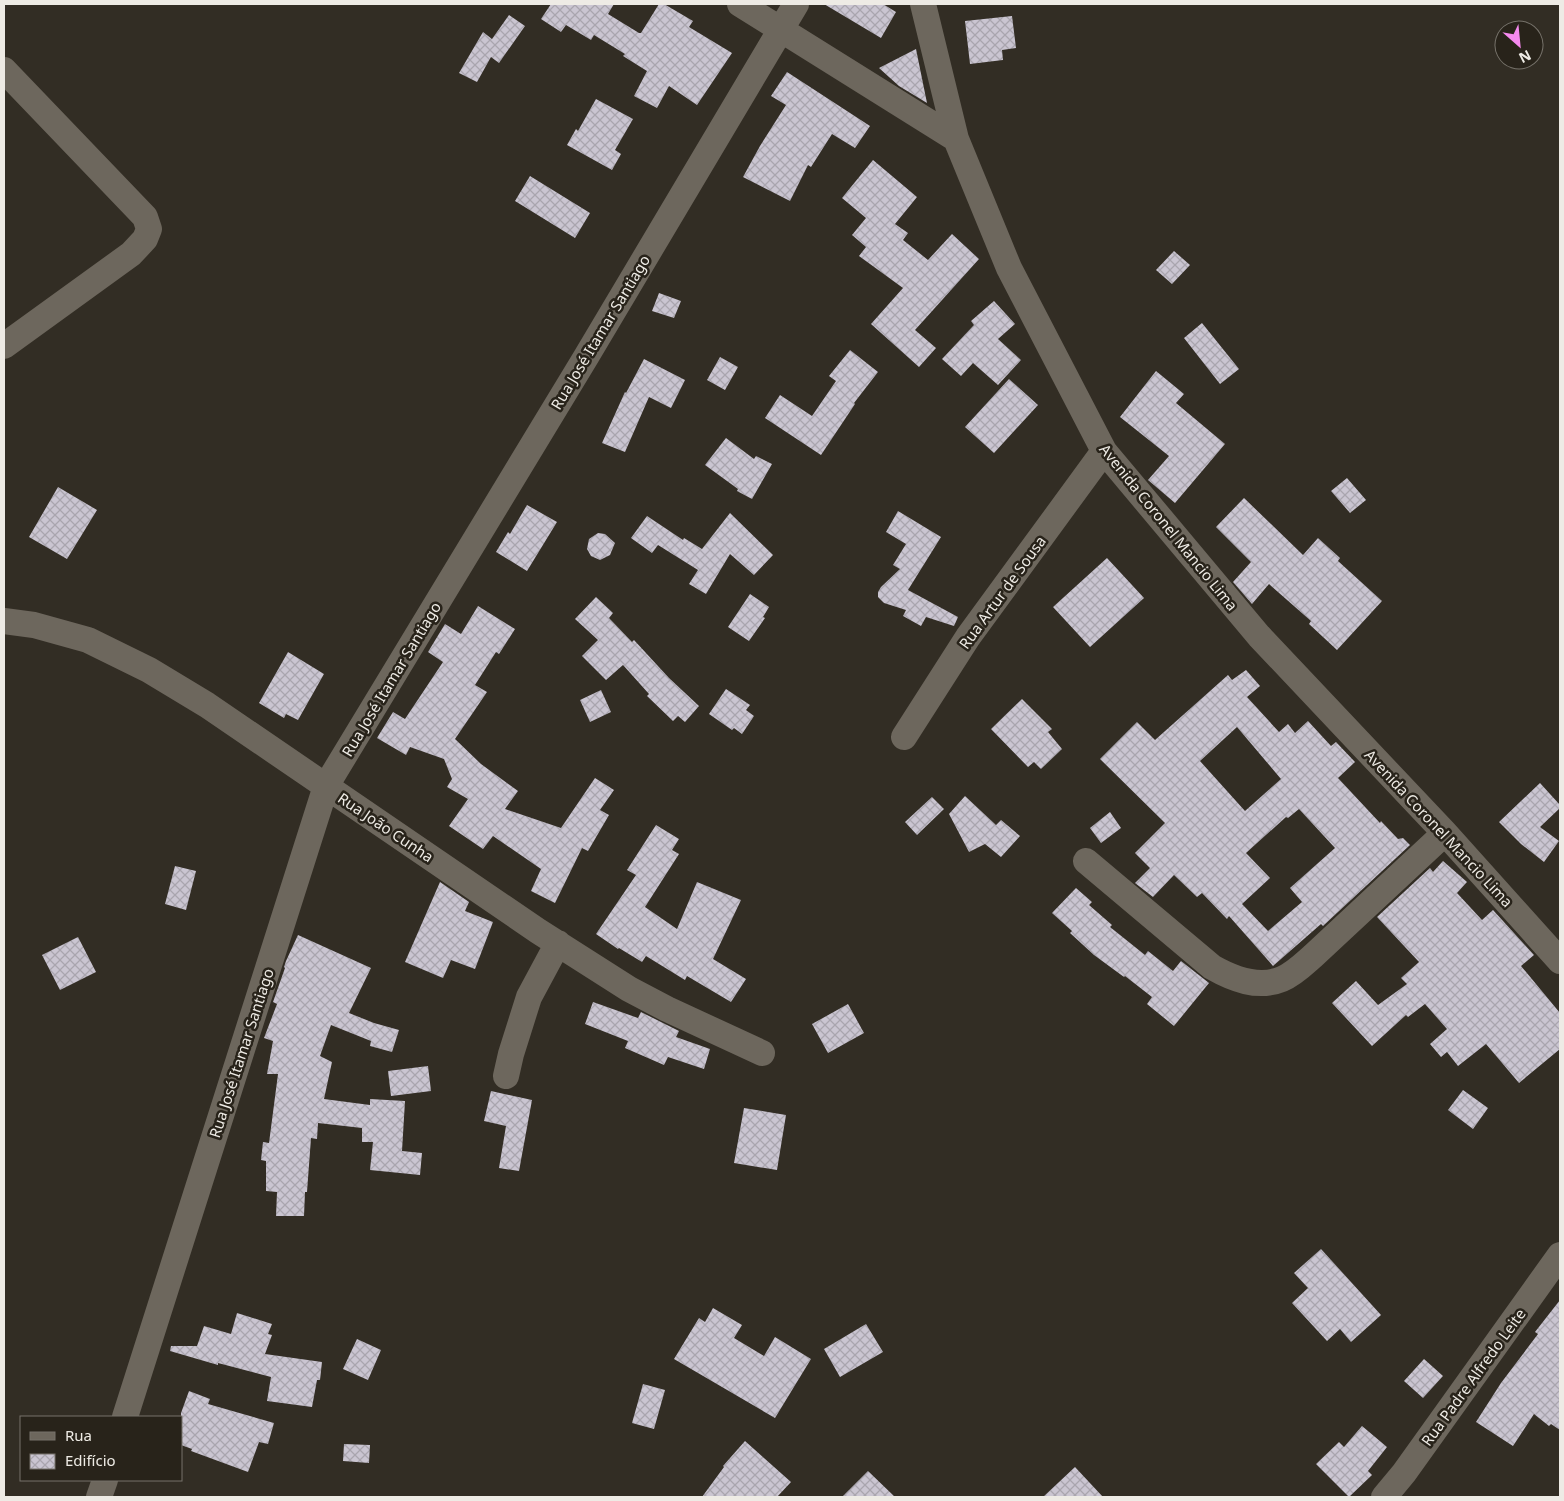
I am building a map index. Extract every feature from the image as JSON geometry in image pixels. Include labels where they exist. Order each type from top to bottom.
[{"type":"street","points":[[740,4],[956,139]]},
{"type":"street","name":"Rua José Itamar Santiago","points":[[125,1416],[326,786],[796,4]]},
{"type":"street","name":"Avenida Coronel Mancio Lima","points":[[923,4],[956,139],[1008,268],[1104,451],[1259,636],[1446,833],[1560,961]]},
{"type":"street","points":[[4,70],[145,218],[149,229],[145,239],[131,254],[4,346]]},
{"type":"street","name":"Rua Artur de Sousa","points":[[904,737],[968,637],[1104,451]]},
{"type":"street","name":"Rua João Cunha","points":[[4,621],[34,625],[88,640],[149,670],[207,705],[629,989],[762,1053]]},
{"type":"street","points":[[1086,861],[1212,967],[1230,978],[1247,982],[1265,983],[1283,979],[1293,973],[1446,833]]},
{"type":"street","points":[[506,1076],[529,998],[558,943]]},
{"type":"street","name":"Rua Padre Alfredo Leite","points":[[1384,1497],[1404,1473],[1560,1255]]},
{"type":"street","points":[[99,1497],[105,1481]]},
{"type":"building","points":[[551,4],[614,4],[608,14],[641,33],[659,4],[664,4],[693,21],[689,27],[732,53],[697,105],[669,86],[657,108],[634,96],[647,71],[623,56],[625,54],[594,35],[591,40],[566,25],[561,32],[541,19]]},
{"type":"building","points":[[824,4],[883,4],[896,12],[881,38]]},
{"type":"building","points":[[509,15],[525,26],[499,63],[491,57],[477,82],[459,73],[483,32],[492,39]]},
{"type":"building","points":[[1012,16],[1016,48],[1002,50],[1003,60],[970,64],[965,21]]},
{"type":"building","points":[[916,49],[927,103],[899,86],[879,68]]},
{"type":"building","points":[[787,72],[870,126],[855,148],[832,134],[811,167],[808,165],[790,201],[743,177],[786,105],[771,96]]},
{"type":"building","points":[[596,99],[633,119],[615,150],[621,154],[612,170],[567,145],[576,129],[578,131]]},
{"type":"building","points":[[873,160],[917,197],[895,224],[908,233],[903,240],[928,260],[952,234],[979,259],[915,330],[936,348],[919,367],[871,324],[903,288],[859,256],[866,247],[852,235],[866,218],[842,198]]},
{"type":"building","points":[[530,176],[590,213],[575,238],[515,201]]},
{"type":"building","points":[[1174,251],[1190,265],[1172,284],[1156,270]]},
{"type":"building","points":[[659,293],[681,301],[674,318],[652,311]]},
{"type":"building","points":[[994,301],[1015,324],[998,339],[1021,360],[998,385],[973,363],[961,376],[942,359],[974,325],[971,321]]},
{"type":"building","points":[[1202,323],[1239,369],[1220,384],[1184,338]]},
{"type":"building","points":[[850,350],[878,372],[854,403],[821,455],[765,418],[780,395],[812,416],[836,381],[829,376]]},
{"type":"building","points":[[720,357],[738,367],[725,390],[707,380]]},
{"type":"building","points":[[644,359],[685,380],[671,408],[649,397],[625,452],[602,443],[625,392]]},
{"type":"building","points":[[1156,371],[1184,394],[1176,403],[1225,444],[1175,503],[1148,480],[1169,456],[1120,417]]},
{"type":"building","points":[[1009,379],[1038,405],[994,453],[965,427]]},
{"type":"building","points":[[726,438],[754,459],[756,456],[772,464],[752,499],[737,491],[738,489],[705,465]]},
{"type":"building","points":[[1347,478],[1366,500],[1350,513],[1331,491]]},
{"type":"building","points":[[58,487],[97,510],[67,559],[29,537]]},
{"type":"building","points":[[1244,498],[1303,555],[1318,538],[1340,558],[1338,561],[1382,601],[1337,650],[1309,624],[1311,621],[1269,584],[1252,604],[1233,582],[1251,562],[1216,527]]},
{"type":"building","points":[[527,505],[557,522],[527,571],[496,552],[508,532],[510,534]]},
{"type":"building","points":[[898,511],[941,537],[908,590],[958,617],[954,626],[926,617],[921,626],[903,616],[906,610],[884,603],[878,597],[881,587],[900,569],[893,565],[906,544],[886,532]]},
{"type":"building","points":[[730,513],[773,555],[754,575],[730,554],[706,594],[689,584],[698,570],[658,545],[652,553],[631,538],[647,516],[683,540],[684,538],[702,549]]},
{"type":"building","points":[[598,533],[605,534],[615,543],[610,555],[600,560],[591,556],[587,549],[589,539]]},
{"type":"building","points":[[1107,558],[1144,598],[1090,647],[1053,607]]},
{"type":"building","points":[[750,594],[769,607],[763,617],[765,618],[749,641],[728,627]]},
{"type":"building","points":[[596,597],[613,613],[609,618],[632,642],[634,640],[669,678],[699,706],[685,722],[678,716],[673,721],[647,696],[649,694],[623,665],[606,680],[582,656],[598,640],[575,619]]},
{"type":"building","points":[[478,606],[515,629],[499,654],[496,652],[475,685],[487,692],[455,739],[481,764],[518,791],[505,809],[561,828],[595,778],[614,790],[600,810],[609,815],[588,851],[582,848],[555,903],[531,891],[541,869],[493,836],[483,849],[449,826],[468,799],[447,787],[452,779],[444,759],[410,747],[406,755],[377,738],[393,712],[405,719],[443,662],[428,652],[445,624],[461,634]]},
{"type":"building","points":[[288,652],[324,674],[298,720],[286,714],[284,718],[259,703]]},
{"type":"building","points":[[1246,670],[1260,686],[1247,697],[1279,732],[1288,724],[1295,733],[1308,721],[1331,746],[1336,742],[1355,762],[1338,778],[1380,823],[1381,821],[1398,839],[1403,838],[1410,845],[1323,926],[1321,924],[1273,966],[1229,916],[1227,919],[1202,893],[1197,897],[1174,875],[1153,897],[1135,883],[1150,868],[1135,853],[1165,823],[1100,759],[1137,722],[1155,740],[1228,675],[1232,680]],"holes":[[[1237,727],[1281,779],[1245,811],[1200,761]],[[1299,809],[1335,848],[1290,888],[1302,902],[1268,931],[1242,904],[1270,878],[1246,853],[1286,817],[1288,818]]]},
{"type":"building","points":[[726,689],[750,705],[746,710],[754,716],[742,734],[734,728],[732,730],[709,714]]},
{"type":"building","points":[[601,690],[611,712],[590,722],[580,700]]},
{"type":"building","points":[[1022,699],[1052,729],[1048,732],[1062,749],[1041,769],[1034,762],[1028,767],[991,729]]},
{"type":"building","points":[[1540,783],[1560,805],[1560,808],[1540,827],[1559,841],[1544,862],[1521,844],[1499,822]]},
{"type":"building","points":[[965,796],[996,825],[1001,820],[1020,836],[1001,857],[985,844],[969,852],[949,814]]},
{"type":"building","points":[[932,797],[944,809],[917,835],[905,822]]},
{"type":"building","points":[[1110,812],[1121,828],[1101,843],[1090,828]]},
{"type":"building","points":[[656,825],[679,839],[672,850],[679,854],[645,907],[677,929],[697,882],[741,900],[713,959],[746,979],[731,1002],[687,976],[685,980],[646,956],[642,962],[596,934],[636,875],[627,870]]},
{"type":"building","points":[[1443,861],[1467,882],[1457,893],[1482,920],[1493,910],[1534,955],[1521,966],[1560,1013],[1560,1049],[1519,1083],[1486,1044],[1458,1066],[1447,1052],[1441,1057],[1430,1044],[1447,1029],[1425,1004],[1408,1017],[1406,1015],[1372,1046],[1332,1003],[1356,981],[1378,1005],[1407,984],[1401,978],[1419,962],[1377,917],[1430,868],[1433,872]]},
{"type":"building","points":[[175,866],[196,871],[186,910],[165,904]]},
{"type":"building","points":[[440,882],[469,902],[465,911],[493,922],[475,969],[451,960],[443,978],[405,962]]},
{"type":"building","points":[[1076,888],[1092,902],[1089,905],[1112,925],[1110,927],[1145,955],[1148,951],[1173,971],[1181,961],[1209,983],[1174,1026],[1147,1004],[1152,997],[1094,955],[1052,913]]},
{"type":"building","points":[[298,935],[371,968],[349,1013],[399,1030],[392,1052],[370,1046],[371,1041],[331,1025],[320,1056],[332,1062],[324,1099],[370,1105],[370,1099],[405,1101],[402,1151],[422,1153],[420,1175],[370,1170],[373,1142],[362,1142],[362,1128],[318,1123],[317,1139],[311,1138],[304,1216],[276,1216],[277,1192],[266,1191],[266,1161],[261,1160],[263,1142],[269,1143],[278,1074],[267,1074],[273,1041],[264,1038],[277,1004],[273,1002],[284,967]]},
{"type":"building","points":[[78,937],[96,972],[60,990],[42,955]]},
{"type":"building","points":[[593,1002],[638,1018],[641,1012],[679,1031],[676,1037],[710,1049],[704,1069],[668,1057],[664,1065],[625,1048],[628,1041],[585,1024]]},
{"type":"building","points":[[848,1004],[864,1033],[828,1053],[812,1024]]},
{"type":"building","points":[[428,1066],[431,1091],[391,1096],[388,1071]]},
{"type":"building","points":[[1463,1090],[1488,1108],[1473,1129],[1448,1110]]},
{"type":"building","points":[[491,1091],[532,1100],[519,1171],[499,1168],[506,1126],[484,1121]]},
{"type":"building","points":[[744,1108],[786,1115],[777,1170],[734,1163]]},
{"type":"building","points":[[1321,1249],[1381,1315],[1351,1342],[1340,1329],[1327,1341],[1292,1303],[1308,1288],[1294,1273]]},
{"type":"building","points":[[1560,1300],[1560,1430],[1551,1424],[1549,1426],[1534,1414],[1513,1446],[1476,1422],[1501,1383],[1538,1334],[1535,1332]]},
{"type":"building","points":[[713,1308],[742,1325],[734,1338],[764,1356],[775,1337],[811,1359],[775,1418],[674,1359],[699,1318],[705,1322]]},
{"type":"building","points":[[237,1313],[272,1324],[268,1334],[272,1335],[265,1354],[322,1362],[320,1380],[317,1380],[312,1407],[267,1401],[271,1377],[218,1363],[218,1365],[170,1351],[171,1346],[197,1346],[204,1326],[231,1334]]},
{"type":"building","points":[[866,1324],[883,1352],[840,1377],[824,1349]]},
{"type":"building","points":[[357,1339],[381,1350],[368,1380],[343,1369]]},
{"type":"building","points":[[1424,1359],[1443,1376],[1423,1398],[1404,1381]]},
{"type":"building","points":[[643,1384],[665,1390],[654,1429],[632,1423]]},
{"type":"building","points":[[189,1391],[210,1399],[208,1404],[274,1423],[268,1444],[259,1442],[248,1472],[191,1451],[192,1449],[182,1445],[181,1413]]},
{"type":"building","points":[[1362,1426],[1387,1447],[1368,1471],[1372,1475],[1349,1497],[1316,1464],[1339,1442],[1344,1447]]},
{"type":"building","points":[[745,1441],[791,1482],[777,1497],[702,1497],[723,1466]]},
{"type":"building","points":[[344,1444],[370,1445],[369,1463],[343,1461]]},
{"type":"building","points":[[1075,1467],[1103,1497],[1043,1497]]},
{"type":"building","points":[[868,1471],[895,1497],[842,1497]]}]
